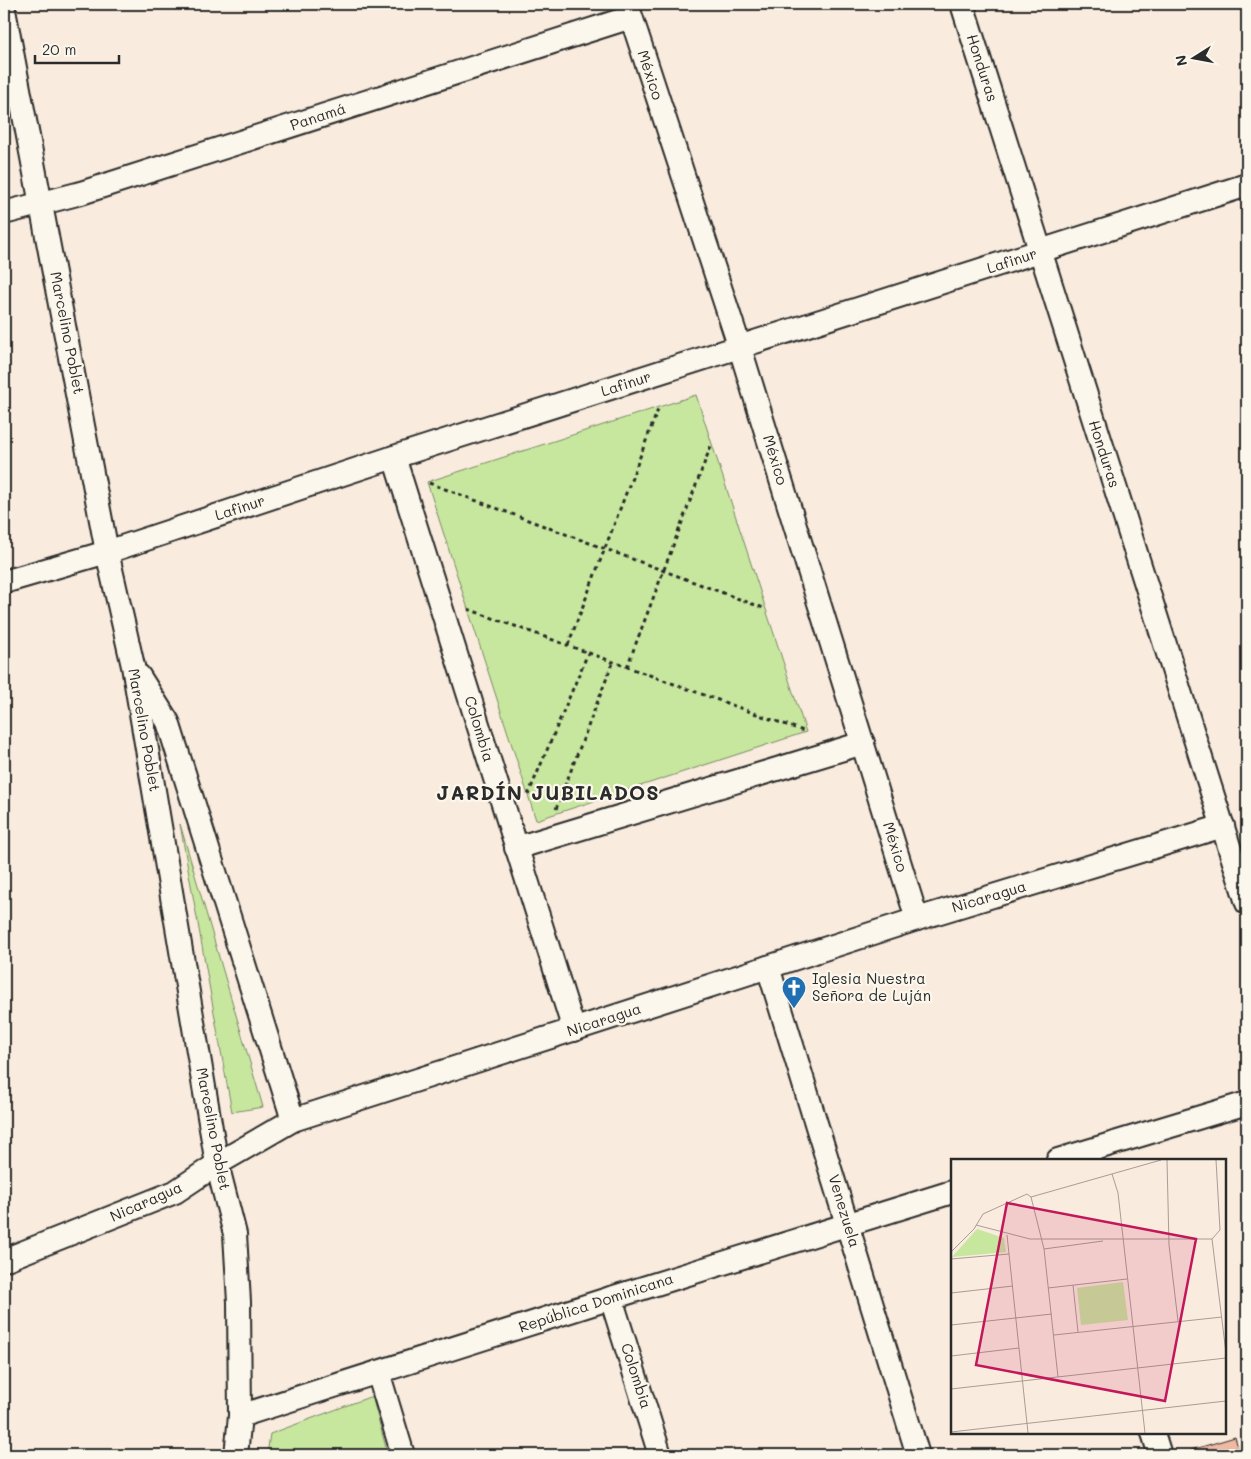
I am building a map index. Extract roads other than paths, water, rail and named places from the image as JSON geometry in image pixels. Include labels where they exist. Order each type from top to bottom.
[{"type":"street","name":"Honduras","points":[[962,4],[1247,904]]},
{"type":"street","name":"Marcelino Poblet","points":[[4,10],[43,204],[108,552],[133,666],[218,1164],[235,1234],[239,1302],[240,1416],[236,1455]]},
{"type":"street","name":"Panamá","points":[[4,213],[81,193],[629,10]]},
{"type":"street","name":"México","points":[[629,10],[740,348],[917,919]]},
{"type":"street","name":"Lafinur","points":[[4,582],[108,552],[394,458],[1247,185]]},
{"type":"street","name":"Colombia","points":[[394,458],[574,1030]]},
{"type":"street","points":[[133,666],[168,722],[293,1120]]},
{"type":"street","points":[[516,848],[863,743]]},
{"type":"street","name":"Nicaragua","points":[[4,1260],[176,1192],[218,1164],[293,1120],[917,919],[1223,826]]},
{"type":"street","name":"Venezuela","points":[[768,967],[918,1455]]},
{"type":"street","points":[[1064,1159],[1247,1103]]},
{"type":"street","name":"República Dominicana","points":[[240,1416],[848,1223],[951,1192]]},
{"type":"street","name":"Colombia","points":[[611,1298],[660,1455]]},
{"type":"street","points":[[378,1372],[403,1455]]},
{"type":"street","points":[[1153,1434],[1160,1455]]},
{"type":"place","name":"Iglesia Nuestra Señora de Luján","points":[[794,1009]]},
{"type":"district","name":"JARDÍN JUBILADOS","points":[[548,793]]}]
